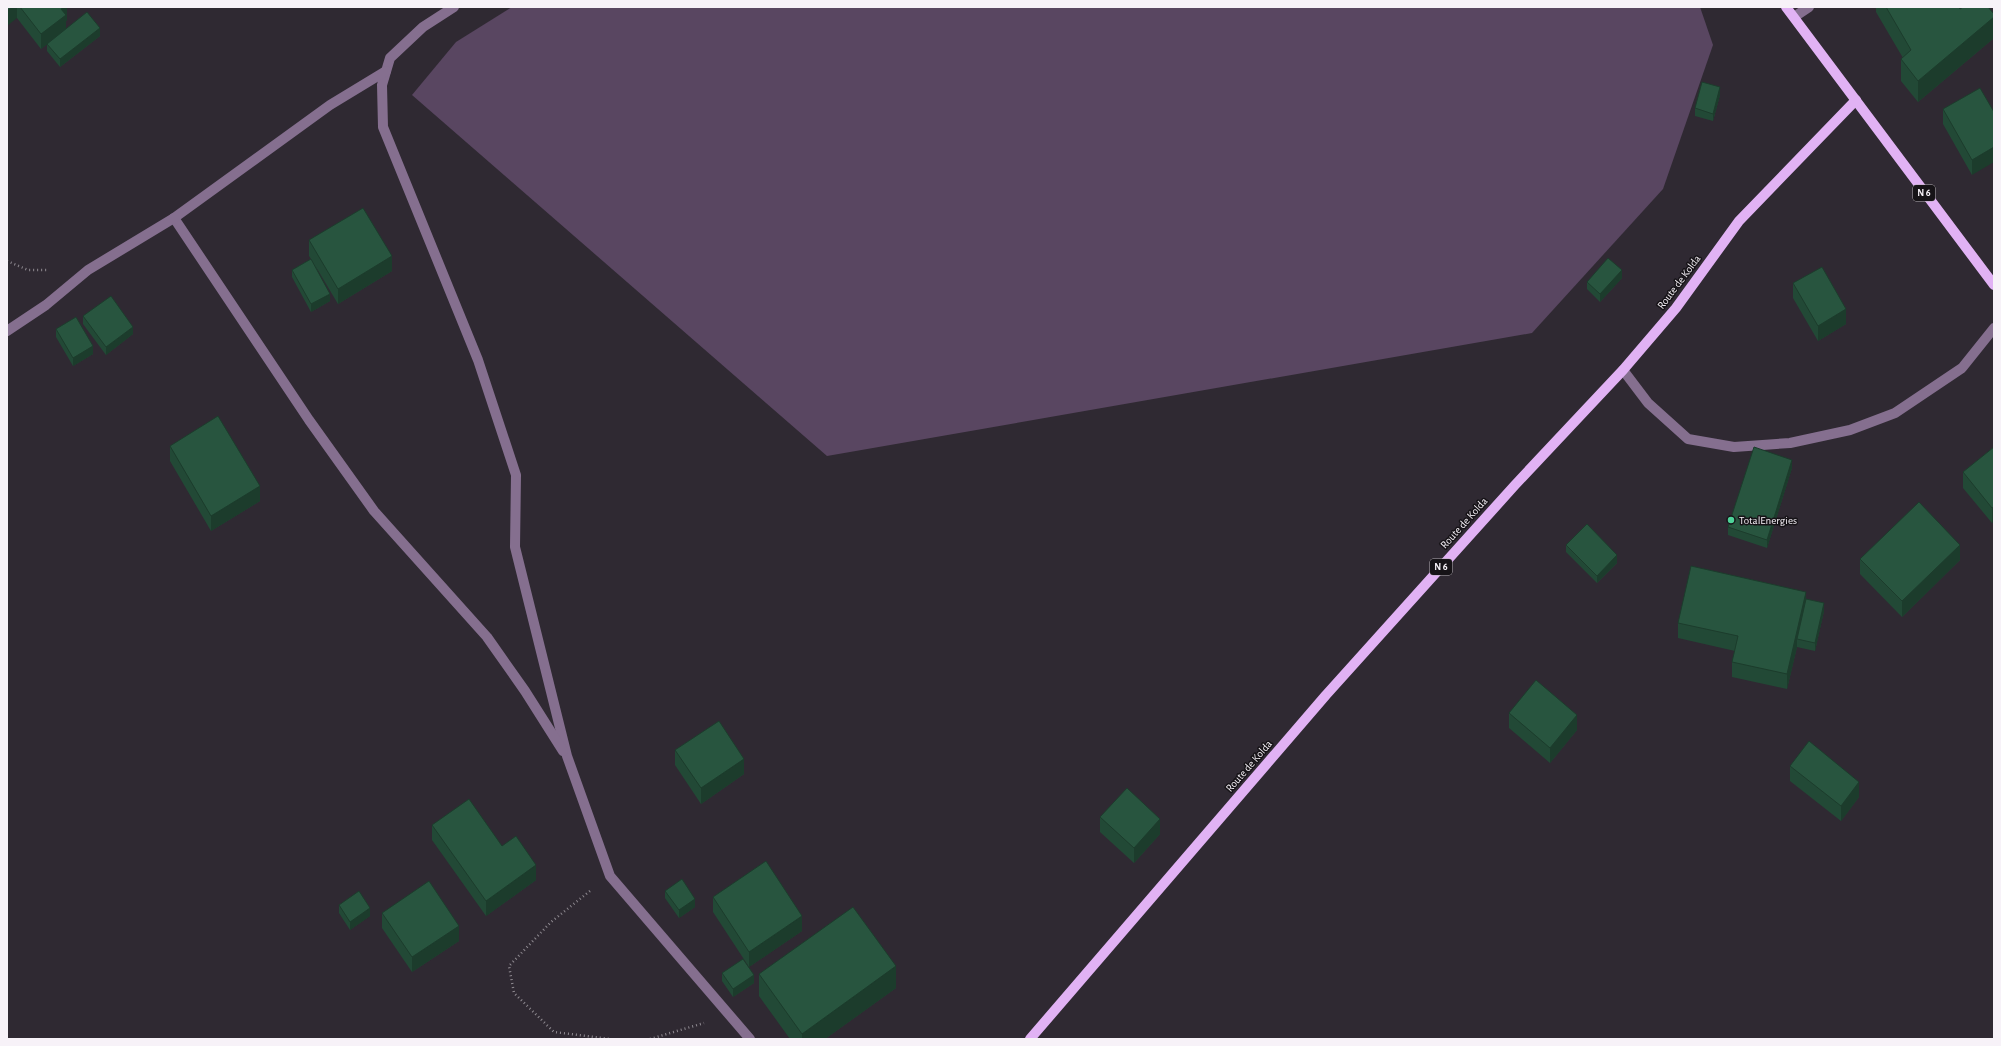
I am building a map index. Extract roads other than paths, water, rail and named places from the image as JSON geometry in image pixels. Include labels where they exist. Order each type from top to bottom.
[{"type":"main road","points":[[1786,7],[1856,100]]},
{"type":"main road","name":"N 6","points":[[1856,100],[1994,285]]},
{"type":"main road","name":"Route de Kolda","points":[[1030,1039],[1326,694],[1515,485],[1623,370],[1676,308],[1739,221],[1856,100]]},
{"type":"street","points":[[454,7],[423,27],[390,58],[382,85],[383,127],[478,360],[516,475],[515,548],[567,756],[610,876],[750,1039]]},
{"type":"street","points":[[1794,17],[1809,7]]},
{"type":"street","points":[[7,331],[46,305],[88,270],[174,218],[330,105],[386,71]]},
{"type":"street","points":[[174,218],[296,400],[374,511],[487,638],[567,756]]},
{"type":"street","points":[[1623,370],[1648,403],[1688,439],[1734,447],[1790,443],[1850,430],[1895,413],[1962,368],[1994,328]]},
{"type":"place","name":"TotalEnergies","points":[[1731,520]]}]
